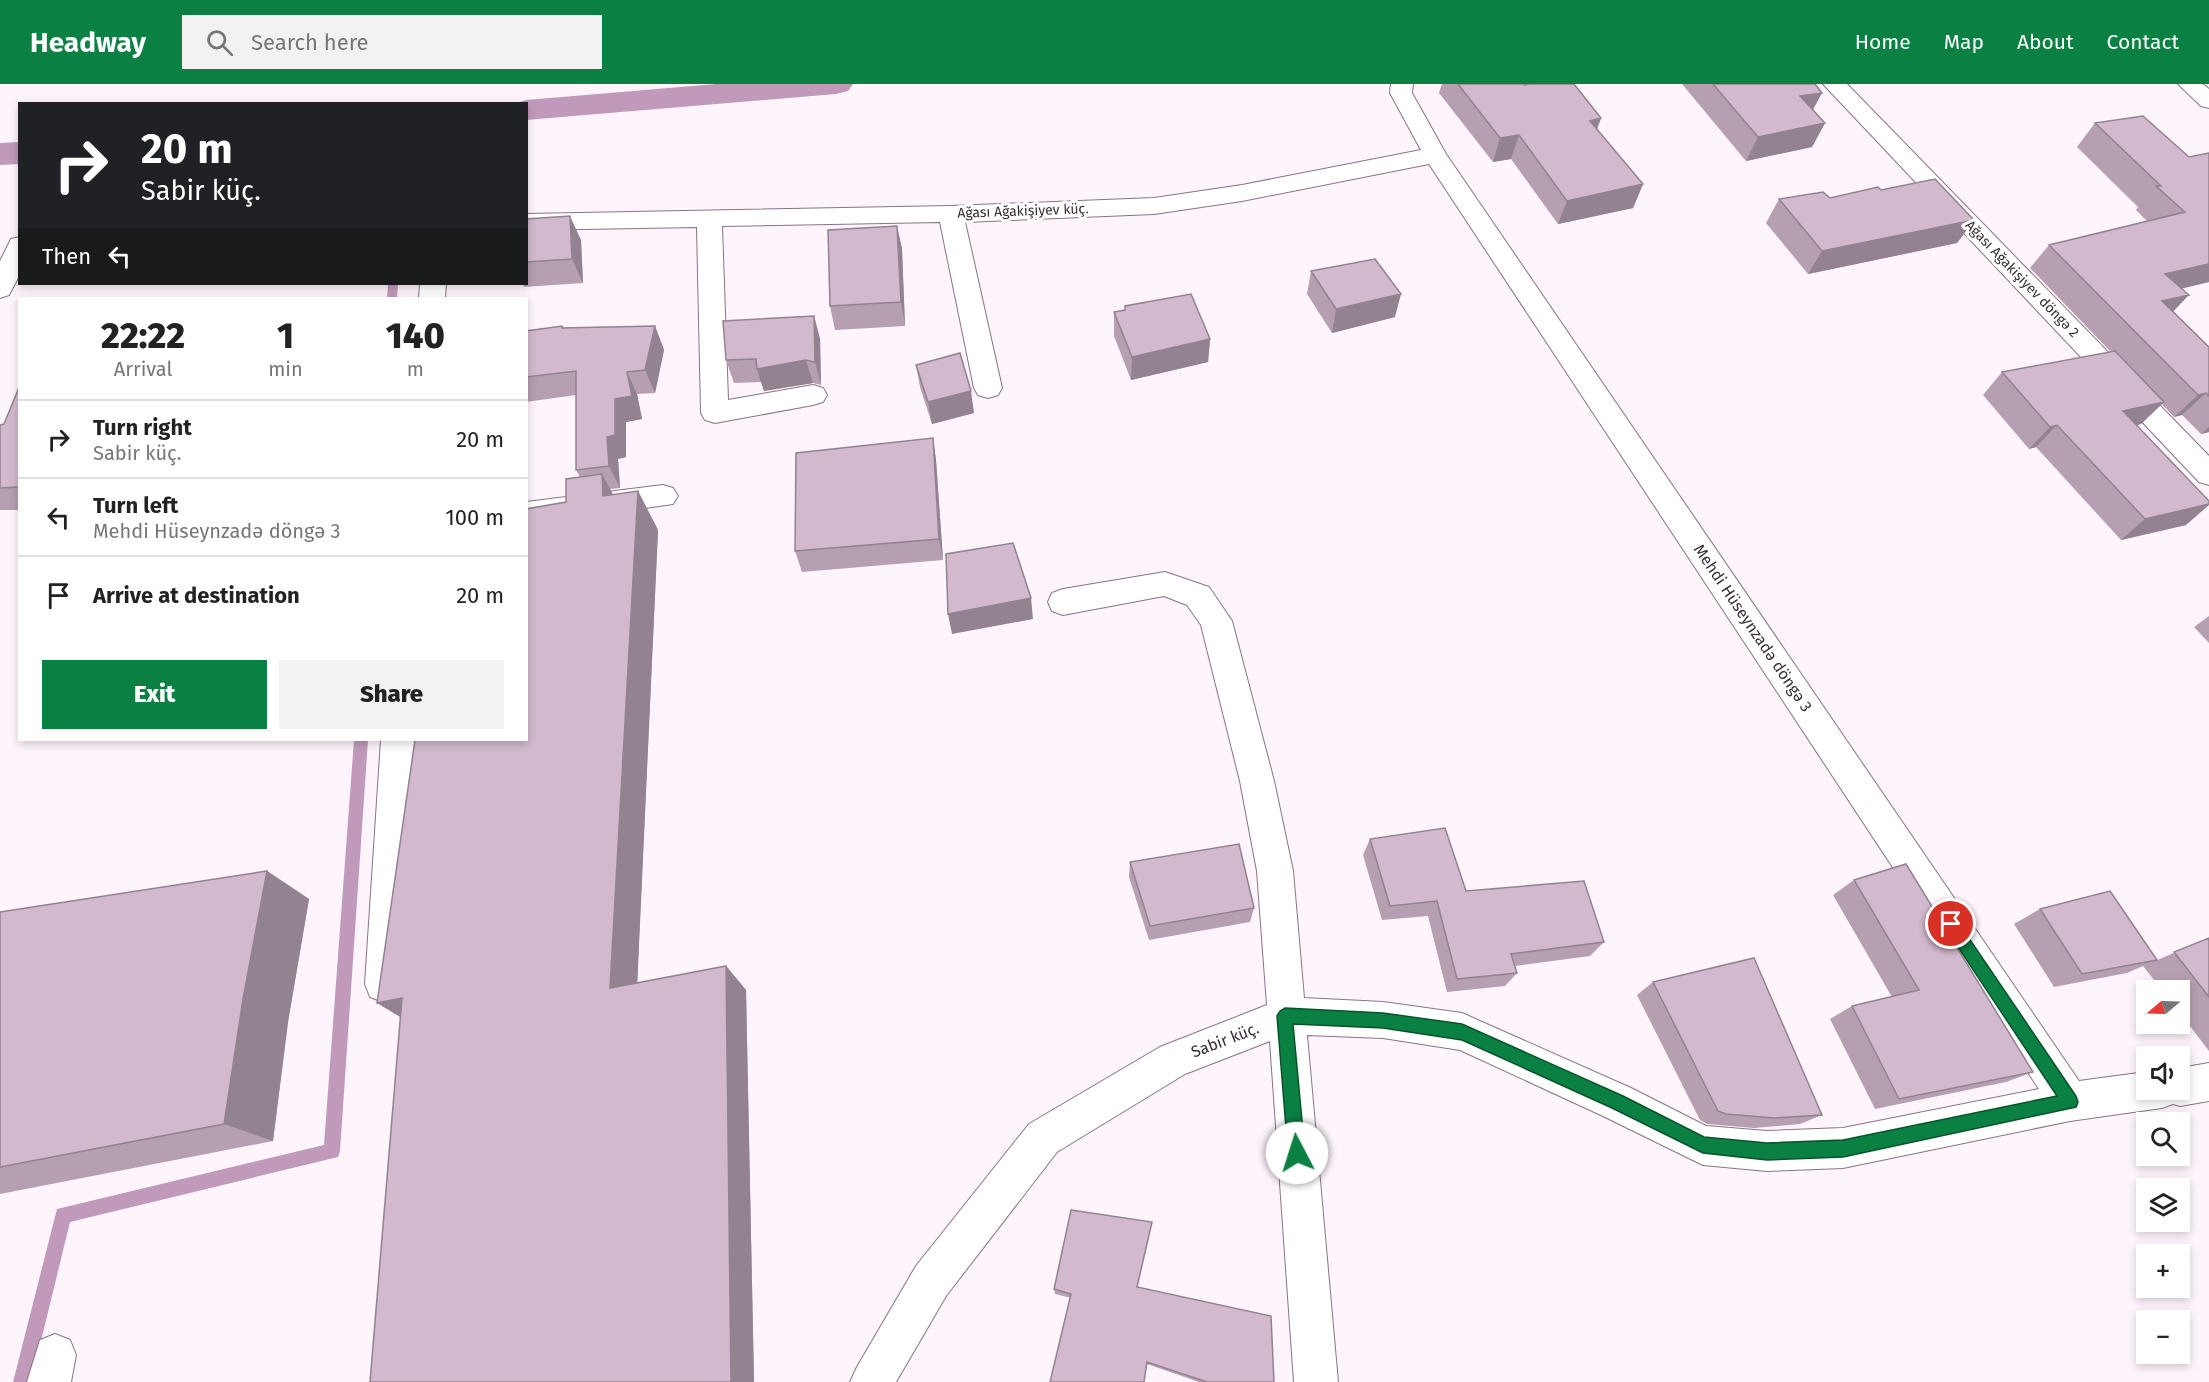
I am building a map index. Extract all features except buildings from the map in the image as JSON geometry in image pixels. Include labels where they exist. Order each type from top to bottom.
[{"type":"street","points":[[1402,84],[1401,93],[1435,155]]},
{"type":"street","name":"Ağası Ağakişiyev döngə 2","points":[[1834,84],[2209,474]]},
{"type":"street","points":[[2189,84],[2209,101]]},
{"type":"street","name":"Ağası Ağakişiyev küç.","points":[[528,222],[951,214],[1154,206],[1242,192],[1435,155]]},
{"type":"street","name":"Mehdi Hüseynzadə döngə 3","points":[[1435,155],[2070,1102]]},
{"type":"street","points":[[951,214],[988,388]]},
{"type":"street","points":[[709,219],[716,413],[813,395]]},
{"type":"street","points":[[0,233],[18,232]]},
{"type":"street","points":[[0,289],[18,249]]},
{"type":"street","points":[[528,514],[663,496]]},
{"type":"street","points":[[1064,602],[1165,584],[1198,596],[1216,621],[1257,782],[1275,871],[1316,1382]]},
{"type":"street","points":[[383,984],[398,741]]},
{"type":"street","name":"Sabir küç.","points":[[872,1382],[931,1281],[1043,1138],[1173,1060],[1285,1016],[1383,1020],[1462,1032],[1617,1102],[1703,1145],[1767,1151],[1843,1148],[2070,1102],[2136,1093]]},
{"type":"street","points":[[2190,1085],[2209,1082]]},
{"type":"waterway","points":[[528,110],[836,84]]},
{"type":"waterway","points":[[0,154],[18,153]]},
{"type":"waterway","points":[[392,297],[393,285]]},
{"type":"waterway","points":[[22,1382],[63,1215],[332,1151],[361,741]]},
{"type":"route","points":[[1297,1153],[1285,1016],[1383,1020],[1462,1032],[1617,1102],[1703,1145],[1767,1151],[1843,1148],[2070,1102],[1951,924]]}]
